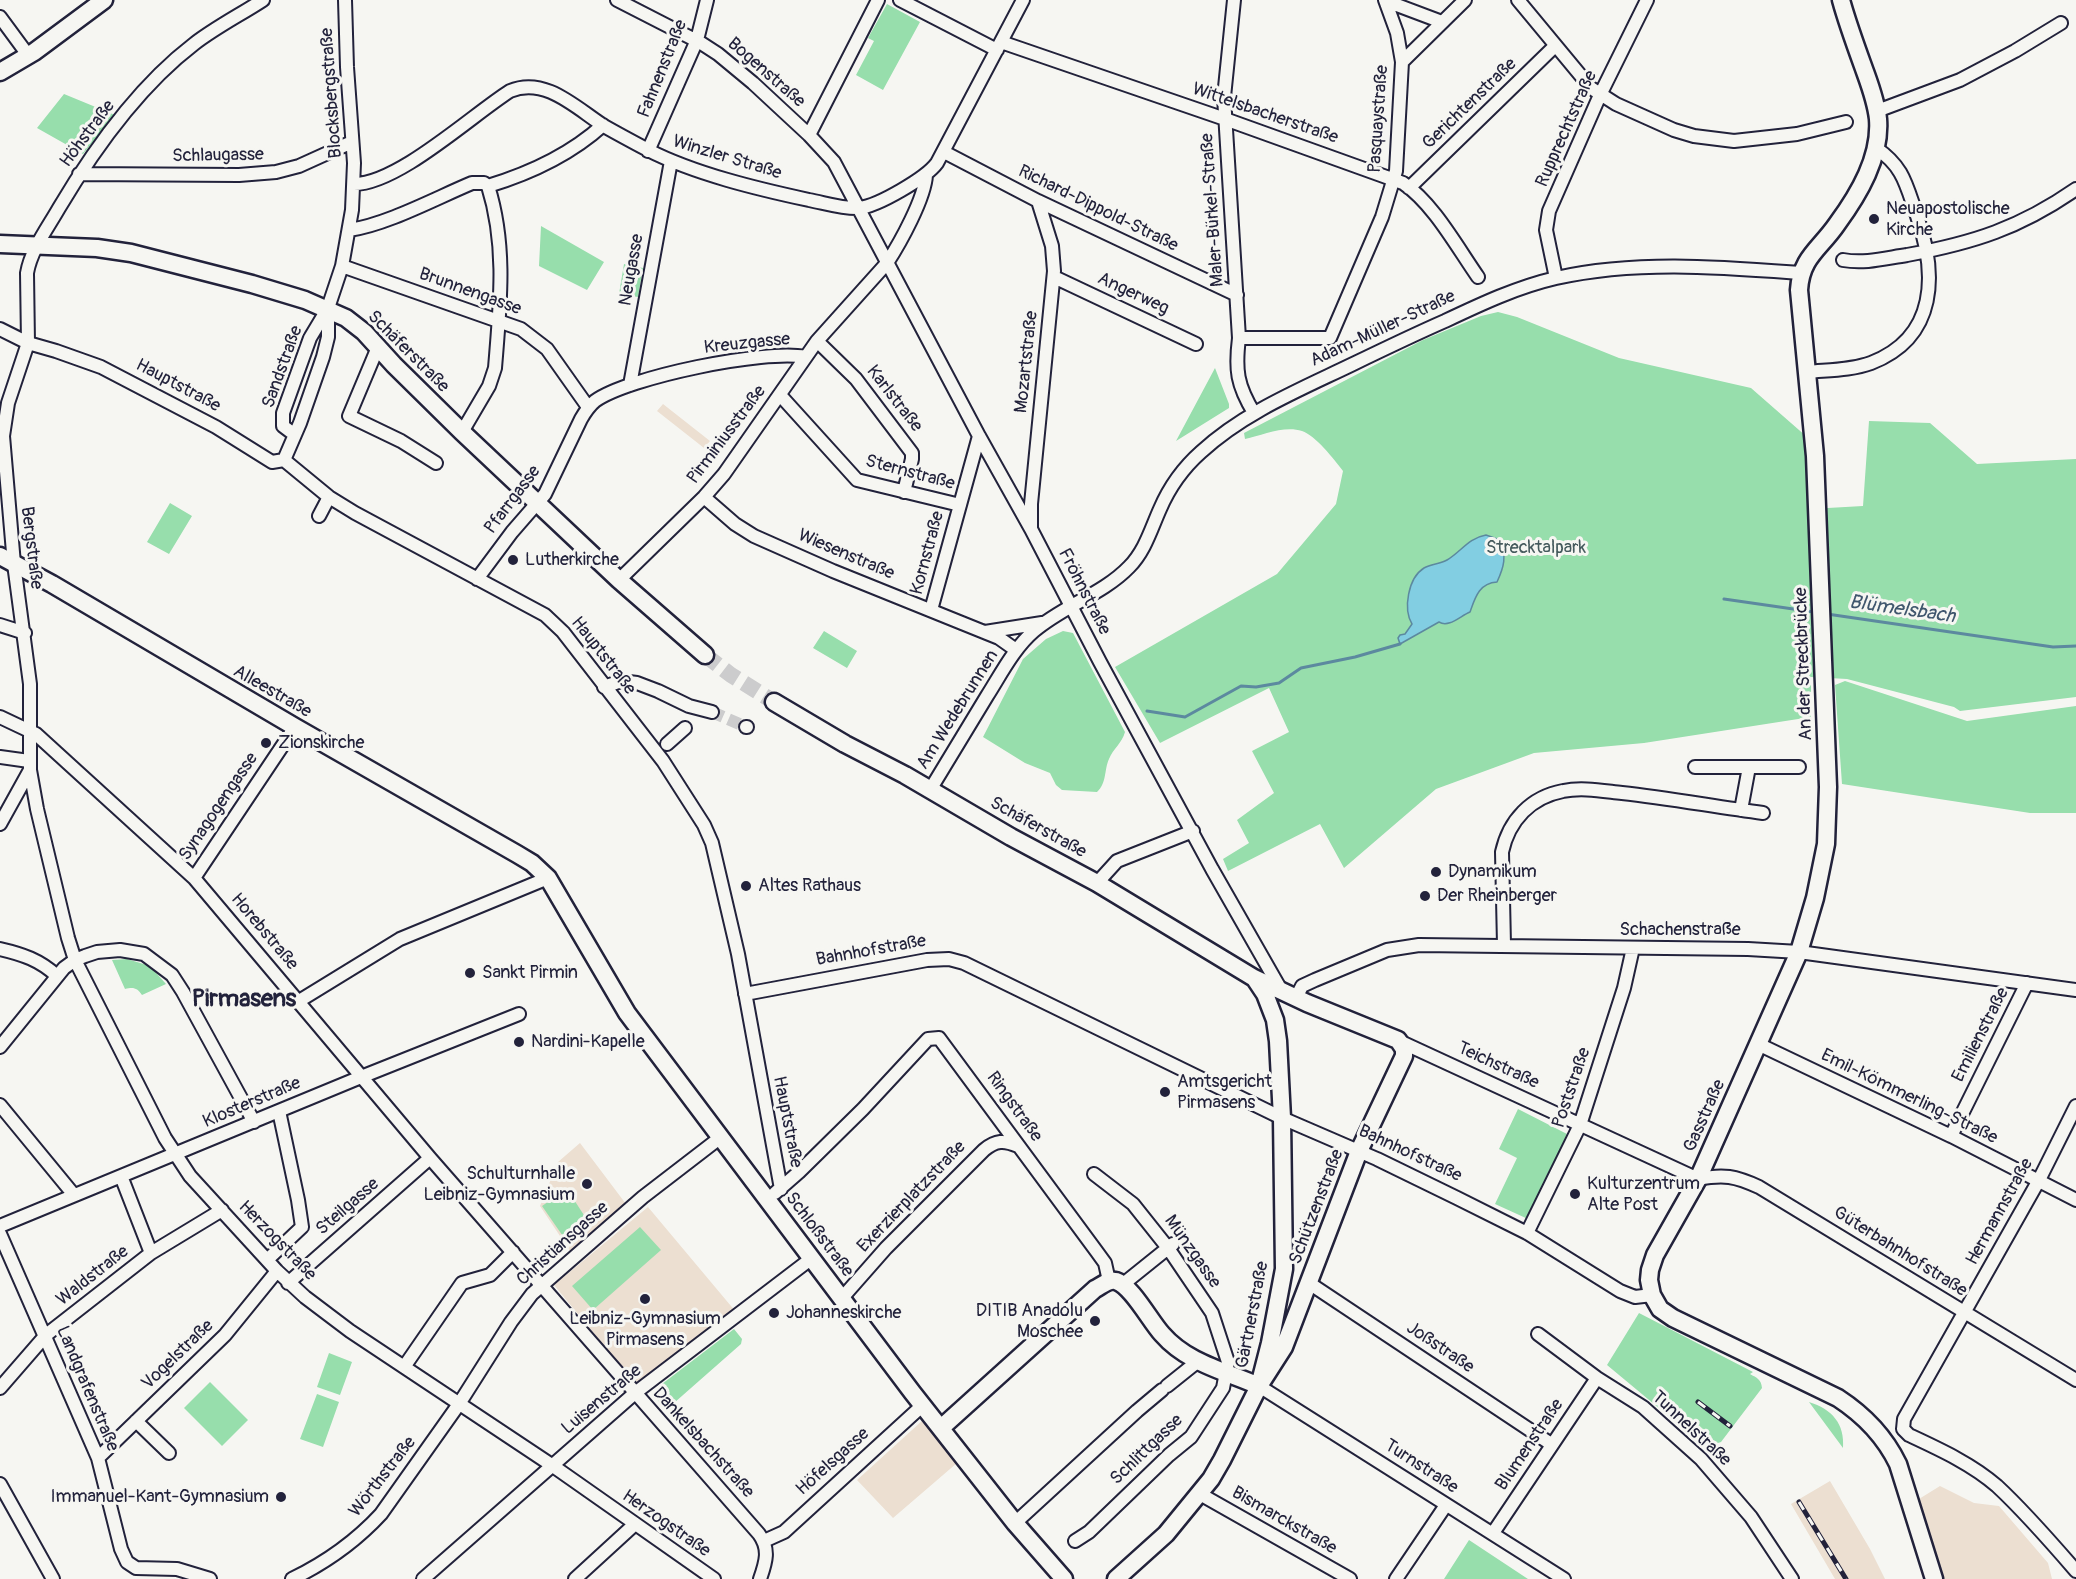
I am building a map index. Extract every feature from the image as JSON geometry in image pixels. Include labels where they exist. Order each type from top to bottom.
[{"type":"main road","points":[[0,72],[28,55],[104,0]]},
{"type":"main road","points":[[1808,372],[1799,299],[1800,273],[1805,263],[1830,235],[1847,210],[1868,170],[1876,148],[1878,132],[1877,111],[1871,89],[1841,0]]},
{"type":"main road","name":"Schäferstraße","points":[[0,244],[98,248],[151,257],[252,284],[328,308],[357,326],[462,432],[705,656]]},
{"type":"main road","name":"An der Streckbrücke","points":[[1799,952],[1823,862],[1827,834],[1828,787],[1815,456],[1808,372]]},
{"type":"main road","name":"Alleestraße","points":[[7,560],[532,863],[548,878],[562,901]]},
{"type":"main road","name":"Schäferstraße","points":[[774,702],[845,744],[1097,883],[1254,978],[1294,997]]},
{"type":"main road","name":"Schloßstraße","points":[[562,901],[627,1014],[923,1405],[1015,1523],[1064,1579]]},
{"type":"main road","name":"Gasstraße","points":[[1652,1295],[1649,1280],[1655,1256],[1698,1179],[1799,952]]},
{"type":"main road","name":"Gärtnerstraße","points":[[1116,1579],[1166,1534],[1200,1494],[1222,1460],[1259,1386],[1274,1326],[1284,1269],[1282,1118],[1278,1041],[1275,1020],[1265,993],[1254,978]]},
{"type":"main road","points":[[1275,1020],[1279,1012],[1294,997]]},
{"type":"main road","name":"Teichstraße","points":[[1294,997],[1398,1040]]},
{"type":"main road","name":"Schützenstraße","points":[[1259,1386],[1284,1347],[1359,1151],[1404,1056],[1404,1049],[1398,1040]]},
{"type":"main road","points":[[941,1428],[1095,1289],[1116,1283]]},
{"type":"main road","name":"Ringstraße","points":[[1116,1283],[1133,1295],[1171,1345],[1197,1362],[1259,1386]]},
{"type":"main road","points":[[1652,1295],[1660,1309],[1687,1326],[1814,1385],[1838,1398],[1866,1419],[1882,1438],[1898,1464],[1933,1576]]},
{"type":"street","name":"Höhstraße","points":[[28,343],[27,273],[29,262],[79,174],[103,140],[168,67],[204,36],[264,0]]},
{"type":"street","name":"Blocksbergstraße","points":[[345,0],[354,184]]},
{"type":"street","name":"Bogenstraße","points":[[617,0],[697,40],[753,83],[809,135],[834,162],[859,207]]},
{"type":"street","name":"Fahnenstraße","points":[[648,150],[697,40],[707,0]]},
{"type":"street","points":[[809,135],[878,0]]},
{"type":"street","name":"Wittelsbacherstraße","points":[[900,0],[999,46],[1225,119],[1394,179],[1409,188],[1437,219],[1478,277]]},
{"type":"street","name":"Winzler Straße","points":[[354,184],[378,179],[407,164],[451,135],[498,98],[517,88],[536,87],[552,92],[603,125],[671,161],[781,194],[833,205],[859,207],[883,199],[926,175],[944,152],[1023,0]]},
{"type":"street","name":"Maler-Bürkel-Straße","points":[[1234,0],[1224,97],[1239,338],[1236,362],[1241,390],[1254,413]]},
{"type":"street","points":[[1386,0],[1442,22]]},
{"type":"street","name":"Pasquaystraße","points":[[1239,338],[1330,338],[1382,217],[1394,179],[1402,62],[1386,0]]},
{"type":"street","points":[[1402,62],[1465,0]]},
{"type":"street","points":[[1518,0],[1584,81],[1600,95],[1674,130],[1716,140],[1734,141],[1777,137],[1846,122]]},
{"type":"street","name":"Rupprechtstraße","points":[[1556,278],[1546,230],[1547,220],[1600,95],[1647,0]]},
{"type":"street","points":[[0,17],[28,55]]},
{"type":"street","points":[[1877,111],[1960,80],[2061,23]]},
{"type":"street","name":"Gerichtenstraße","points":[[1409,188],[1555,46]]},
{"type":"street","points":[[488,186],[540,167],[587,140],[603,125]]},
{"type":"street","name":"Schlaugasse","points":[[79,174],[229,176],[276,172],[299,166],[352,142]]},
{"type":"street","points":[[1808,372],[1870,363],[1892,351],[1906,340],[1920,321],[1927,300],[1930,275],[1928,251],[1902,175],[1888,157],[1876,148]]},
{"type":"street","name":"Richard-Dippold-Straße","points":[[944,152],[1038,201],[1237,295]]},
{"type":"street","name":"Neugasse","points":[[630,385],[671,161]]},
{"type":"street","name":"Kreuzgasse","points":[[588,407],[606,395],[630,385],[706,365],[783,354],[805,357],[895,251],[924,190],[926,175]]},
{"type":"street","points":[[349,230],[379,223],[472,183],[484,183],[488,186],[500,238],[499,321],[493,376],[462,432]]},
{"type":"street","name":"Sandstraße","points":[[295,435],[283,426],[283,413],[310,338],[328,308],[342,266],[354,184]]},
{"type":"street","points":[[1843,260],[1858,262],[1928,251],[1974,240],[2004,230],[2040,212],[2076,189]]},
{"type":"street","name":"Mozartstraße","points":[[1031,529],[1031,504],[1054,277],[1052,246],[1038,201]]},
{"type":"street","name":"Fröhnstraße","points":[[859,207],[979,436],[1193,831],[1294,997]]},
{"type":"street","name":"Brunnengasse","points":[[342,266],[520,329],[547,349],[588,407]]},
{"type":"street","name":"Adam-Müller-Straße","points":[[1071,606],[1130,566],[1148,540],[1161,507],[1184,470],[1214,441],[1254,413],[1358,361],[1494,298],[1556,278],[1623,268],[1679,267],[1800,273]]},
{"type":"street","name":"Angerweg","points":[[1054,277],[1196,344]]},
{"type":"street","name":"Sandstraße","points":[[284,460],[326,347],[328,308]]},
{"type":"street","name":"Hauptstraße","points":[[0,329],[28,343],[101,367],[216,427],[273,462],[284,460],[329,497],[387,531],[522,601],[545,615],[563,632],[663,761],[704,825],[717,858],[781,1189],[767,1198]]},
{"type":"street","name":"Karlstraße","points":[[817,341],[856,379],[912,453],[904,492]]},
{"type":"street","name":"Bergstraße","points":[[28,343],[8,403],[3,436],[7,560],[25,633],[30,684],[29,765]]},
{"type":"street","points":[[378,347],[349,416],[400,441],[436,463]]},
{"type":"street","name":"Pirminiusstraße","points":[[620,580],[704,497],[724,474],[805,357]]},
{"type":"street","name":"Sternstraße","points":[[780,395],[851,475],[862,482],[960,505]]},
{"type":"street","name":"Pfarrgasse","points":[[477,579],[538,504],[551,484],[588,407]]},
{"type":"street","name":"Kornstraße","points":[[931,610],[979,436]]},
{"type":"street","points":[[319,516],[329,497]]},
{"type":"street","name":"Wiesenstraße","points":[[704,497],[735,524],[754,536],[999,638],[1016,650]]},
{"type":"street","points":[[1016,650],[1043,623],[1071,606]]},
{"type":"street","points":[[983,632],[1043,623]]},
{"type":"street","points":[[0,625],[25,633]]},
{"type":"street","name":"Am Wedebrunnen","points":[[930,790],[1016,650]]},
{"type":"street","points":[[604,687],[621,681],[637,683],[692,719]]},
{"type":"street","points":[[667,744],[692,719],[712,712]]},
{"type":"street","name":"Horebstraße","points":[[0,717],[29,730],[64,758],[194,878],[430,1158],[542,1284]]},
{"type":"street","name":"Synagogengasse","points":[[194,878],[295,728]]},
{"type":"street","points":[[0,758],[29,765],[0,824]]},
{"type":"street","name":"Herzogstraße","points":[[29,765],[37,809],[75,960],[133,1077],[175,1155],[190,1176],[288,1283],[336,1321],[553,1466],[714,1579]]},
{"type":"street","points":[[1695,767],[1799,767]]},
{"type":"street","points":[[1741,810],[1749,767]]},
{"type":"street","points":[[1504,945],[1502,852],[1504,840],[1520,814],[1538,800],[1564,790],[1586,790],[1672,799],[1763,813]]},
{"type":"street","points":[[1097,883],[1117,861],[1193,831]]},
{"type":"street","points":[[299,1001],[400,939],[548,878]]},
{"type":"street","name":"Schachenstraße","points":[[1294,997],[1302,986],[1315,980],[1397,947],[1419,945],[1748,949],[1799,952],[2076,990]]},
{"type":"street","name":"Poststraße","points":[[1527,1233],[1580,1125],[1624,988],[1633,948]]},
{"type":"street","points":[[0,949],[31,958],[57,976]]},
{"type":"street","points":[[0,1047],[57,976],[75,960],[97,952],[120,950],[144,954],[172,975],[254,1122]]},
{"type":"street","name":"Bahnhofstraße","points":[[745,994],[927,960],[954,959],[1282,1118],[1359,1151],[1527,1233],[1620,1291],[1635,1296],[1652,1295]]},
{"type":"street","name":"Emilienstraße","points":[[1951,1136],[2027,983]]},
{"type":"street","name":"Klosterstraße","points":[[0,1226],[519,1014]]},
{"type":"street","name":"Ringstraße","points":[[781,1189],[928,1039],[939,1038],[1105,1263],[1116,1283]]},
{"type":"street","name":"Teichstraße","points":[[1398,1040],[1698,1179]]},
{"type":"street","name":"Emil-Kömmerling-Straße","points":[[1758,1044],[1951,1136],[2076,1200]]},
{"type":"street","points":[[0,1105],[75,1195]]},
{"type":"street","name":"Hermannstraße","points":[[2074,1564],[1995,1485],[1963,1463],[1909,1435],[1903,1429],[1904,1419],[2039,1180],[2076,1106]]},
{"type":"street","points":[[267,1260],[302,1227],[279,1111]]},
{"type":"street","name":"Christiansgasse","points":[[459,1404],[524,1303],[542,1284],[643,1197],[720,1137]]},
{"type":"street","name":"Exerzierplatzstraße","points":[[842,1298],[886,1248],[984,1150],[997,1141],[1010,1142],[1018,1146]]},
{"type":"street","name":"Steilgasse","points":[[288,1283],[430,1158]]},
{"type":"street","name":"Münzgasse","points":[[1094,1174],[1133,1203],[1172,1245],[1212,1313],[1228,1362],[1227,1372]]},
{"type":"street","points":[[121,1176],[152,1253]]},
{"type":"street","name":"Güterbahnhofstraße","points":[[1698,1179],[1730,1176],[1759,1187],[2076,1380]]},
{"type":"street","name":"Waldstraße","points":[[0,1388],[46,1335],[152,1253],[222,1210]]},
{"type":"street","name":"Landgrafenstraße","points":[[0,1234],[98,1458],[121,1549],[127,1562],[136,1568],[177,1569],[210,1579]]},
{"type":"street","points":[[1116,1283],[1172,1245]]},
{"type":"street","points":[[404,1367],[462,1282],[490,1275],[513,1252]]},
{"type":"street","name":"Luisenstraße","points":[[423,1579],[635,1393],[812,1258]]},
{"type":"street","name":"Vogelstraße","points":[[98,1458],[225,1335],[277,1271]]},
{"type":"street","name":"Joßstraße","points":[[1309,1283],[1551,1444]]},
{"type":"street","name":"Dankelsbachstraße","points":[[542,1284],[765,1541]]},
{"type":"street","name":"Tunnelstraße","points":[[1538,1334],[1597,1378],[1642,1407],[1701,1459],[1750,1517],[1792,1579]]},
{"type":"street","points":[[1015,1523],[1111,1434],[1197,1362]]},
{"type":"street","name":"Schlittgasse","points":[[1078,1539],[1089,1532],[1169,1455],[1191,1437],[1223,1388],[1227,1372]]},
{"type":"street","name":"Blumenstraße","points":[[1493,1533],[1597,1378]]},
{"type":"street","name":"Turnstraße","points":[[1259,1386],[1564,1579]]},
{"type":"street","name":"Wörthstraße","points":[[292,1579],[346,1545],[374,1522],[399,1491],[459,1404]]},
{"type":"street","name":"Höfelsgasse","points":[[765,1541],[783,1532],[923,1405]]},
{"type":"street","points":[[136,1421],[169,1453]]},
{"type":"street","points":[[0,1484],[53,1579]]},
{"type":"street","name":"Bismarckstraße","points":[[1200,1494],[1350,1579]]},
{"type":"street","points":[[1396,1579],[1446,1505]]},
{"type":"street","points":[[575,1579],[635,1524]]},
{"type":"street","points":[[760,1579],[767,1552],[765,1541]]},
{"type":"shaded area","points":[[663,404],[710,441],[704,448],[657,411]]},
{"type":"shaded area","points":[[580,1143],[626,1204],[570,1251],[540,1206],[558,1162]]},
{"type":"shaded area","name":"Leibniz-Gymnasium Pirmasens","points":[[648,1207],[736,1312],[638,1387],[554,1285]]},
{"type":"shaded area","points":[[923,1420],[957,1463],[893,1518],[857,1480]]},
{"type":"shaded area","points":[[1830,1481],[1885,1579],[1835,1579],[1791,1504]]},
{"type":"shaded area","points":[[1940,1486],[1974,1503],[1999,1506],[2048,1563],[2052,1579],[1944,1579],[1919,1499]]},
{"type":"green space","points":[[887,4],[920,22],[883,90],[856,75],[874,41],[868,38]]},
{"type":"green space","points":[[64,94],[115,115],[83,154],[37,128]]},
{"type":"green space","points":[[541,226],[604,262],[587,290],[539,266]]},
{"type":"green space","points":[[624,264],[643,268],[638,297],[619,294]]},
{"type":"green space","name":"Strecktalpark","points":[[1498,312],[1517,317],[1619,358],[1751,388],[1807,437],[1810,509],[1863,506],[1869,421],[1930,423],[1977,464],[2076,459],[2076,697],[1960,711],[1954,707],[1847,679],[1811,677],[1811,717],[1644,743],[1534,753],[1436,789],[1344,868],[1320,824],[1228,871],[1223,859],[1249,843],[1237,820],[1274,793],[1252,751],[1289,732],[1269,688],[1160,743],[1115,667],[1277,574],[1336,504],[1343,471],[1313,437],[1295,429],[1274,431],[1245,439],[1244,433],[1423,340],[1481,316]]},
{"type":"green space","points":[[1215,368],[1229,408],[1176,441]]},
{"type":"green space","points":[[170,503],[192,516],[169,554],[147,542]]},
{"type":"green space","points":[[824,631],[857,651],[847,668],[813,648]]},
{"type":"green space","points":[[1063,631],[1073,633],[1125,732],[1109,759],[1102,785],[1097,792],[1062,790],[1056,785],[1050,773],[1025,763],[983,737],[1023,659],[1046,639]]},
{"type":"green space","points":[[1845,681],[1967,721],[2076,706],[2076,813],[2030,813],[1842,784],[1835,685]]},
{"type":"green space","points":[[127,959],[150,966],[166,984],[142,995],[135,989],[125,989],[112,960]]},
{"type":"green space","points":[[1518,1109],[1567,1134],[1528,1219],[1495,1204],[1517,1158],[1499,1149]]},
{"type":"green space","points":[[567,1189],[591,1226],[567,1242],[542,1206]]},
{"type":"green space","points":[[640,1227],[661,1250],[593,1310],[572,1286]]},
{"type":"green space","points":[[1639,1313],[1753,1372],[1750,1374],[1760,1381],[1762,1388],[1721,1442],[1709,1446],[1702,1444],[1607,1365]]},
{"type":"green space","points":[[734,1329],[742,1339],[741,1344],[666,1410],[655,1397],[662,1384]]},
{"type":"green space","points":[[329,1353],[352,1362],[340,1395],[317,1387]]},
{"type":"green space","points":[[210,1382],[248,1420],[222,1446],[184,1408]]},
{"type":"green space","points":[[317,1394],[339,1402],[323,1447],[300,1439]]},
{"type":"green space","points":[[1809,1402],[1824,1409],[1835,1419],[1842,1432],[1843,1448]]},
{"type":"green space","points":[[1469,1540],[1528,1579],[1444,1579]]},
{"type":"water","points":[[1486,535],[1500,540],[1503,551],[1503,566],[1497,582],[1482,588],[1470,612],[1451,623],[1439,622],[1400,644],[1398,638],[1405,634],[1412,624],[1409,618],[1408,602],[1414,579],[1424,568],[1447,560],[1469,542]]},
{"type":"waterway","name":"Blümelsbach","points":[[1724,599],[1814,612]]},
{"type":"waterway","name":"Blümelsbach","points":[[1827,614],[2053,647],[2076,646]]},
{"type":"waterway","points":[[1147,711],[1185,717],[1241,686],[1256,687],[1279,683],[1301,668],[1355,657],[1400,644]]},
{"type":"tunnel","points":[[705,655],[731,675],[774,702]]},
{"type":"tunnel","points":[[712,712],[746,727]]},
{"type":"railway","points":[[1698,1402],[1730,1426]]},
{"type":"railway","points":[[1799,1502],[1846,1579]]},
{"type":"place","name":"Neuapostolische Kirche","points":[[1874,219]]},
{"type":"place","name":"Lutherkirche","points":[[513,560]]},
{"type":"place","name":"Zionskirche","points":[[266,743]]},
{"type":"place","name":"Dynamikum","points":[[1436,872]]},
{"type":"place","name":"Altes Rathaus","points":[[746,886]]},
{"type":"place","name":"Der Rheinberger","points":[[1425,896]]},
{"type":"place","name":"Sankt Pirmin","points":[[470,973]]},
{"type":"place","name":"Nardini-Kapelle","points":[[519,1042]]},
{"type":"place","name":"Amtsgericht Pirmasens","points":[[1165,1092]]},
{"type":"place","name":"Schulturnhalle Leibniz-Gymnasium","points":[[587,1184]]},
{"type":"place","name":"Kulturzentrum Alte Post","points":[[1575,1194]]},
{"type":"place","name":"Leibniz-Gymnasium Pirmasens","points":[[645,1299]]},
{"type":"place","name":"Johanneskirche","points":[[774,1313]]},
{"type":"place","name":"DITIB Anadolu Moschee","points":[[1095,1321]]},
{"type":"place","name":"Immanuel-Kant-Gymnasium","points":[[281,1497]]},
{"type":"district","name":"Pirmasens","points":[[244,1000]]}]
